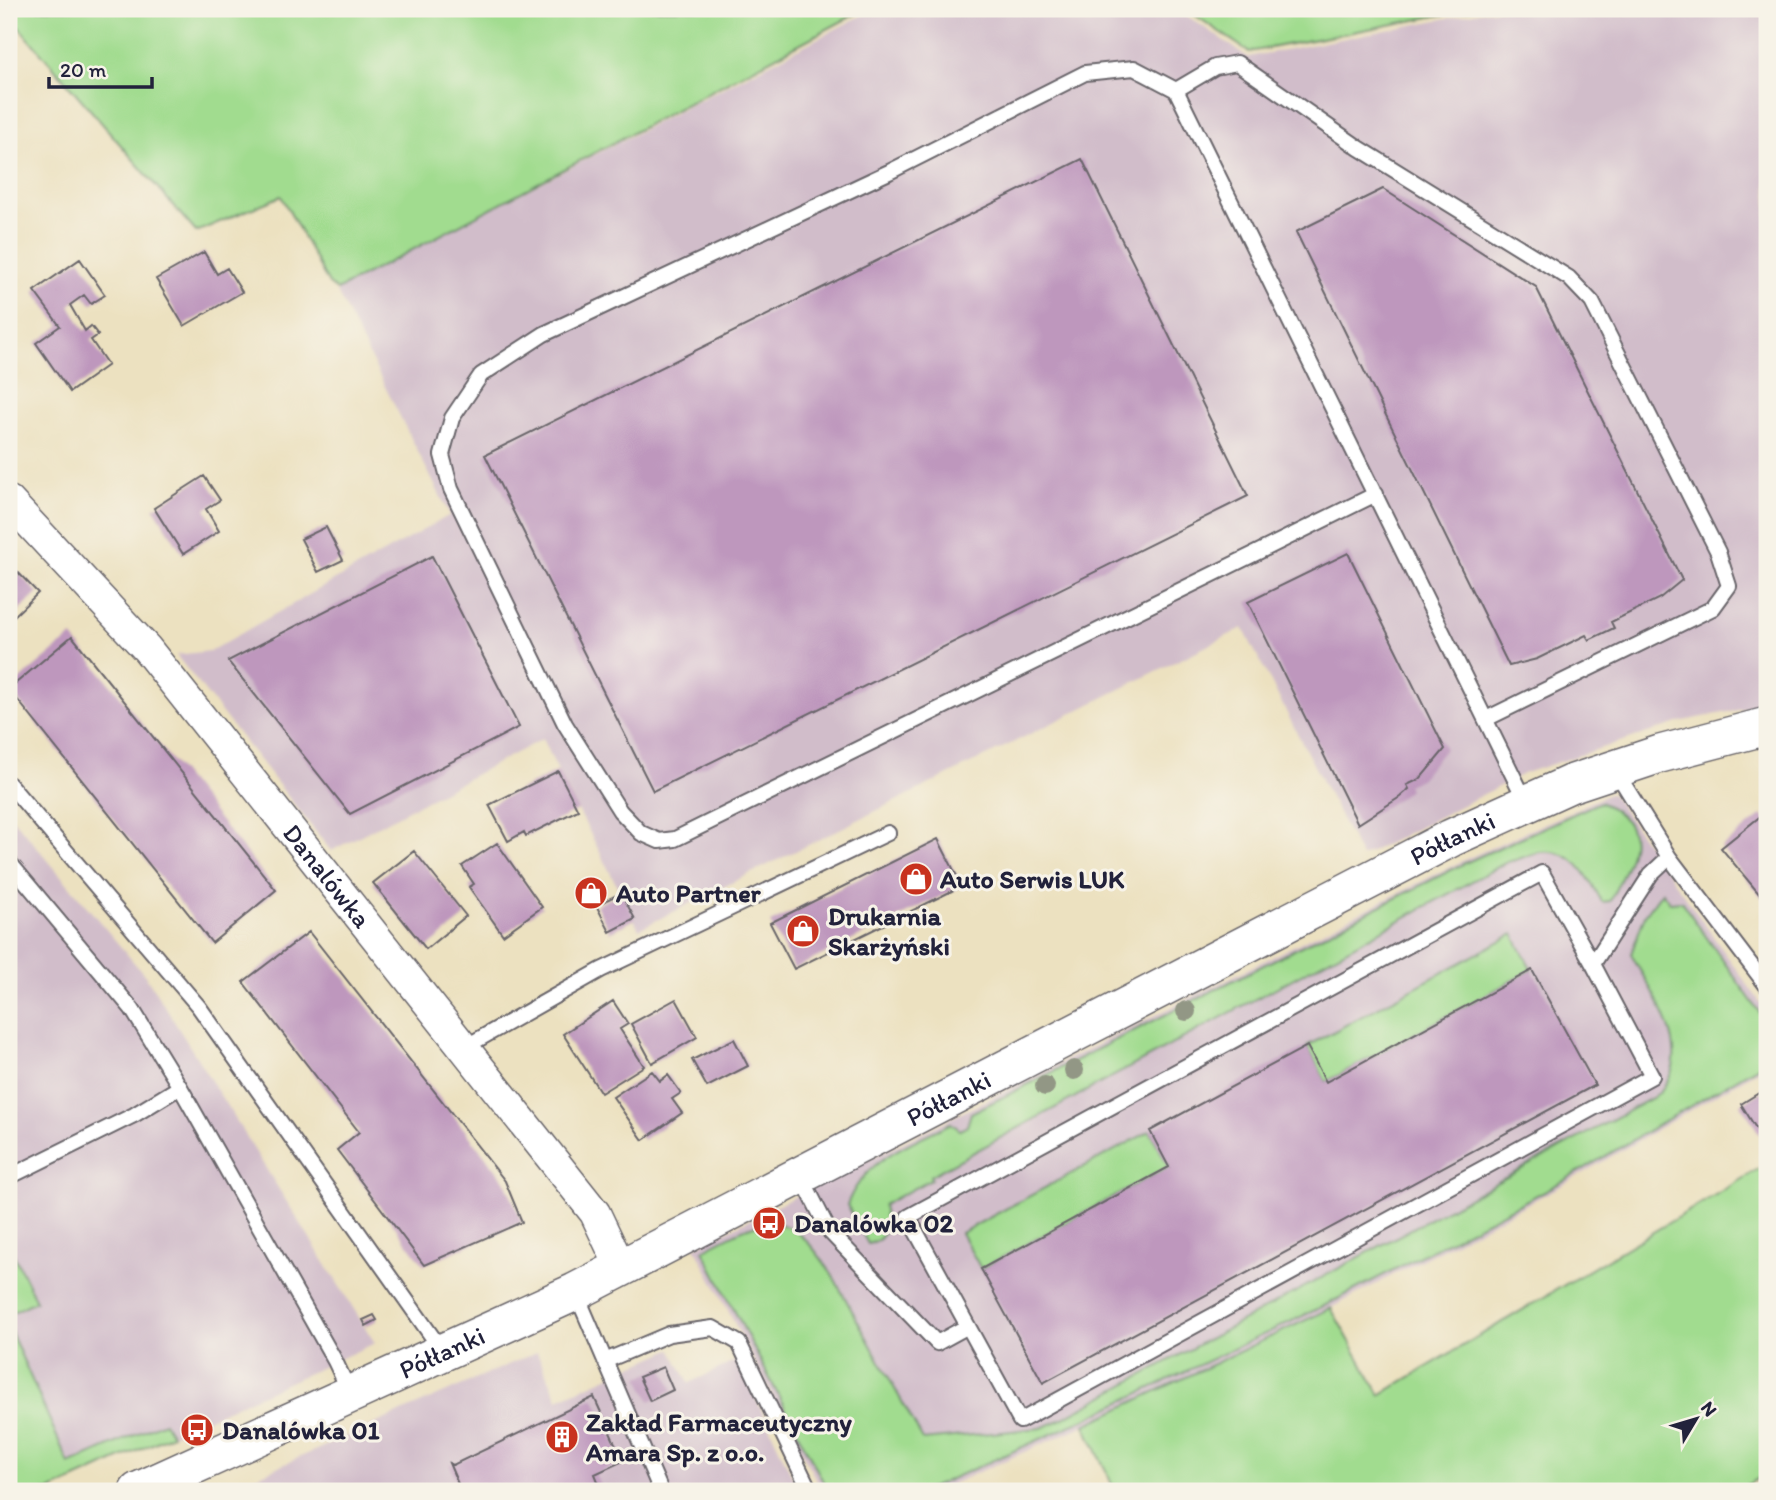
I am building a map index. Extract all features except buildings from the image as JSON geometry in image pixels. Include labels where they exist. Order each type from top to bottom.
[{"type":"street","name":"Danalówka","points":[[9,501],[147,649],[465,1047],[595,1213],[621,1268]]},
{"type":"street","name":"Półłanki","points":[[138,1491],[575,1292],[1451,838],[1527,803],[1614,769],[1767,726]]},
{"type":"lane","points":[[1176,90],[1215,68],[1237,63],[1359,148],[1569,278],[1592,302],[1718,552],[1729,586],[1713,608],[1486,719]]},
{"type":"lane","points":[[1376,494],[675,839],[659,841],[640,833],[620,811],[565,724],[451,489],[442,455],[452,418],[481,375],[544,334],[889,172],[1085,73],[1134,68],[1176,90],[1376,494],[1527,803]]},
{"type":"lane","points":[[1614,769],[1669,857],[1767,986]]},
{"type":"lane","points":[[9,784],[199,1007],[444,1353]]},
{"type":"lane","points":[[465,1047],[601,970],[888,833]]},
{"type":"lane","points":[[1592,964],[1651,874],[1669,857]]},
{"type":"lane","points":[[9,862],[132,1009],[180,1087],[335,1361],[351,1395]]},
{"type":"lane","points":[[1542,873],[1592,964],[1652,1076],[1020,1422],[908,1217],[1542,873]]},
{"type":"lane","points":[[9,1177],[134,1115],[180,1087]]},
{"type":"lane","points":[[801,1176],[829,1231],[937,1343],[968,1326]]},
{"type":"lane","points":[[575,1292],[661,1491]]},
{"type":"lane","points":[[605,1361],[669,1334],[713,1328],[739,1343],[810,1491]]},
{"type":"shaded area","points":[[874,9],[1177,9],[1248,57],[1494,9],[1767,9],[1767,704],[1684,721],[1525,773],[1361,857],[1243,628],[639,929],[542,739],[331,851],[176,655],[210,651],[450,515],[336,290]]},
{"type":"shaded area","points":[[1611,793],[1767,1012],[1767,1065],[1561,1186],[1331,1308],[1085,1425],[936,1491],[822,1491],[695,1247],[1464,860]]},
{"type":"shaded area","points":[[9,814],[147,978],[375,1343],[172,1435],[164,1422],[70,1465],[49,1491],[9,1491]]},
{"type":"shaded area","points":[[671,1349],[689,1383],[738,1360],[799,1491],[224,1491],[537,1352],[558,1399]]},
{"type":"green space","points":[[9,9],[865,9],[337,290],[329,284],[281,196],[196,232],[9,16]]},
{"type":"green space","points":[[1186,9],[1472,9],[1249,52]]},
{"type":"green space","points":[[1600,802],[1627,822],[1632,834],[1629,858],[1610,901],[1602,902],[1579,866],[1562,854],[1540,852],[1507,862],[930,1176],[931,1179],[883,1205],[885,1229],[880,1239],[868,1244],[847,1205],[864,1176],[904,1146],[951,1123],[960,1130],[967,1126],[971,1113],[1465,863]]},
{"type":"green space","points":[[1662,892],[1670,902],[1681,901],[1767,1023],[1767,1061],[1558,1184],[1328,1304],[1083,1420],[924,1491],[828,1491],[703,1250],[761,1224],[790,1228],[803,1238],[833,1276],[923,1440],[1041,1428],[1654,1097],[1668,1081],[1674,1063],[1674,1045],[1661,1007],[1631,954],[1645,915]]},
{"type":"green space","points":[[1513,934],[1532,970],[1326,1082],[1307,1046]]},
{"type":"green space","points":[[1150,1131],[1169,1167],[981,1269],[961,1233]]},
{"type":"green space","points":[[1767,1164],[1767,1474],[1736,1491],[1115,1491],[1085,1425],[1331,1308],[1380,1395]]},
{"type":"green space","points":[[9,1245],[36,1301],[9,1314]]},
{"type":"green space","points":[[9,1328],[69,1464],[164,1422],[172,1435],[49,1491],[9,1491]]},
{"type":"place","name":"Auto Serwis LUK","points":[[916,879]]},
{"type":"place","name":"Auto Partner","points":[[591,893]]},
{"type":"place","name":"Drukarnia Skarżyński","points":[[803,931]]},
{"type":"place","name":"Danalówka 02","points":[[769,1223]]},
{"type":"place","name":"Danalówka 01","points":[[197,1430]]},
{"type":"place","name":"Zakład Farmaceutyczny Amara Sp. z o.o.","points":[[562,1437]]}]
